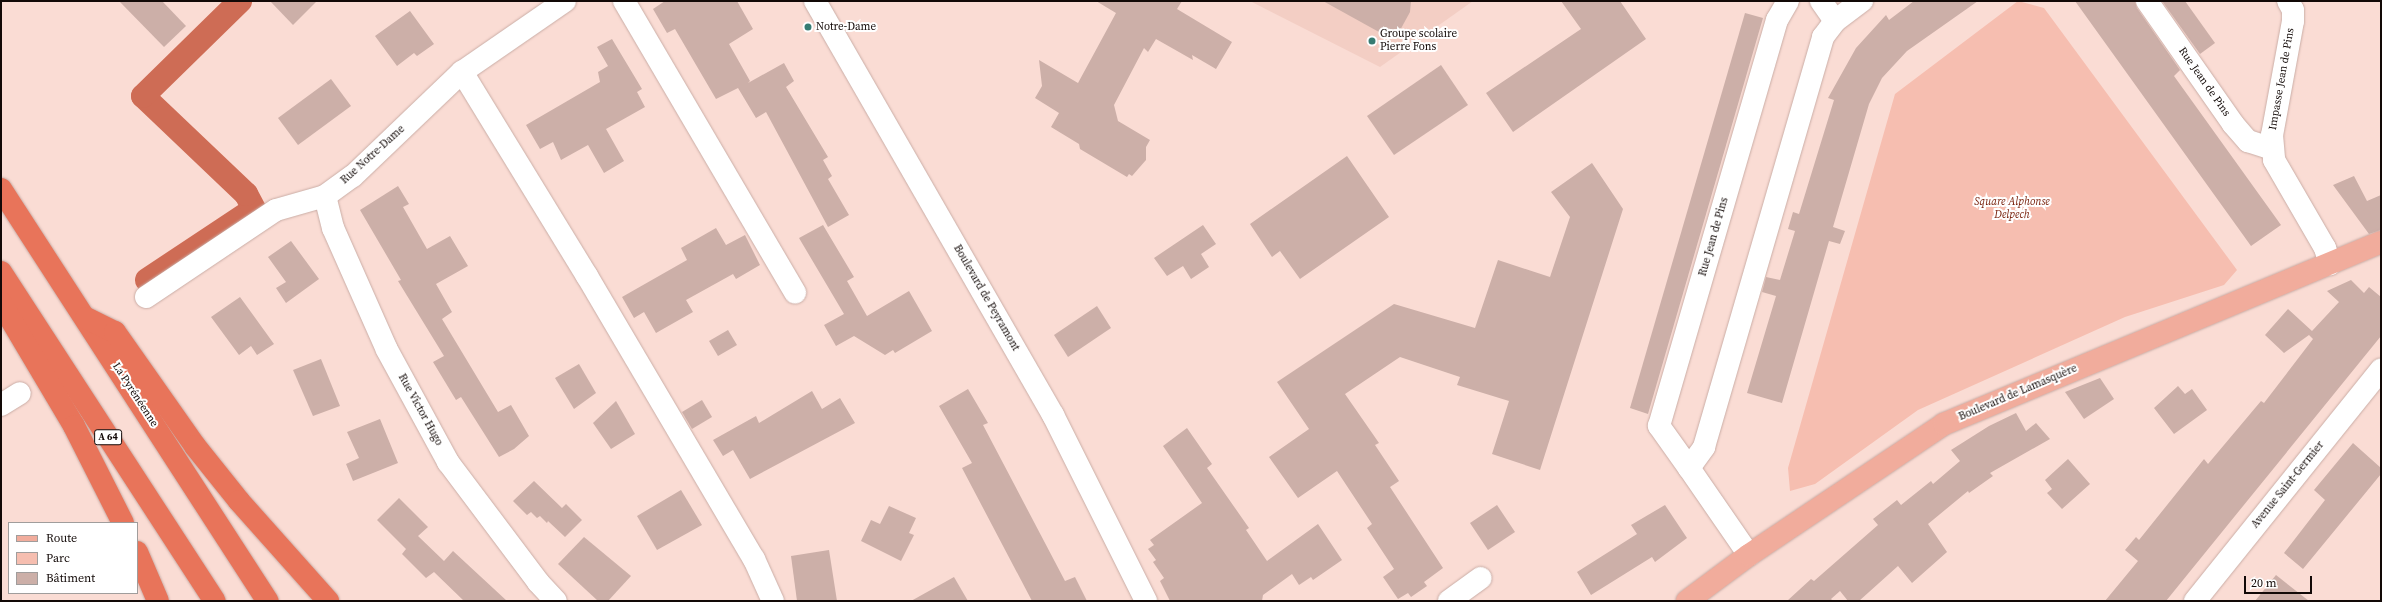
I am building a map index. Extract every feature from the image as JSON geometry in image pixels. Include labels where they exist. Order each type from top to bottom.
[{"type":"highway","name":"La Pyrénéenne","points":[[1,189],[268,601]]},
{"type":"highway","name":"A 64","points":[[1,273],[215,601]]},
{"type":"highway","points":[[1,303],[74,426],[122,522]]},
{"type":"highway","points":[[85,318],[115,332],[224,483],[328,601]]},
{"type":"highway","points":[[138,554],[158,601]]},
{"type":"main road","name":"Boulevard de Lamasquère","points":[[1686,601],[1749,555],[1944,424],[2381,242]]},
{"type":"street","name":"Rue Notre-Dame","points":[[146,297],[276,210],[325,196],[353,176],[462,72],[565,1]]},
{"type":"street","points":[[624,1],[795,292]]},
{"type":"street","name":"Boulevard de Peyramont","points":[[815,1],[1053,415],[1146,601]]},
{"type":"street","name":"Rue Jean de Pins","points":[[1749,555],[1659,426],[1777,20],[1788,1]]},
{"type":"street","points":[[1820,1],[1835,21]]},
{"type":"street","points":[[1689,468],[1704,447],[1805,94],[1823,37],[1835,21],[1862,1]]},
{"type":"street","name":"Rue Jean de Pins","points":[[2147,1],[2233,124],[2248,141],[2273,149]]},
{"type":"street","name":"Impasse Jean de Pins","points":[[2288,1],[2294,10],[2272,135],[2274,160],[2325,248],[2330,264]]},
{"type":"street","points":[[462,72],[607,310],[754,559],[773,601]]},
{"type":"street","name":"Rue Victor Hugo","points":[[325,196],[333,228],[387,350],[448,462],[538,582],[556,601]]},
{"type":"street","name":"Avenue Saint-Germier","points":[[2195,601],[2381,370]]},
{"type":"street","points":[[1,405],[20,393]]},
{"type":"street","points":[[1449,601],[1481,578]]},
{"type":"shaded area","name":"Groupe scolaire Pierre Fons","points":[[1250,1],[1473,1],[1380,67]]},
{"type":"green space","name":"Square Alphonse Delpech","points":[[2018,1],[2044,8],[2237,270],[2224,285],[2125,317],[1918,410],[1815,484],[1790,491],[1788,468],[1895,94]]},
{"type":"building","points":[[119,1],[162,1],[186,26],[164,47]]},
{"type":"building","points":[[270,1],[317,1],[293,25]]},
{"type":"building","points":[[665,1],[737,1],[753,29],[729,44],[750,81],[748,83],[784,63],[794,81],[786,87],[828,157],[823,160],[832,176],[828,179],[849,215],[828,227],[766,112],[756,118],[738,88],[716,99],[675,29],[667,33],[653,9]]},
{"type":"building","points":[[1096,1],[1182,1],[1177,9],[1232,42],[1216,69],[1192,55],[1193,60],[1156,39],[1148,52],[1144,48],[1114,105],[1118,121],[1150,140],[1146,147],[1146,160],[1132,176],[1129,174],[1127,177],[1080,149],[1079,144],[1051,127],[1059,113],[1035,98],[1042,86],[1039,60],[1078,83],[1116,13]]},
{"type":"building","points":[[1323,1],[1411,1],[1410,12],[1398,34],[1388,37]]},
{"type":"building","points":[[1561,1],[1620,1],[1646,39],[1513,132],[1486,93],[1581,29]]},
{"type":"building","points":[[1914,1],[1978,1],[1907,51],[1882,78],[1869,104],[1833,227],[1845,231],[1840,244],[1829,241],[1782,403],[1747,393],[1776,296],[1762,292],[1766,277],[1780,280],[1795,231],[1788,229],[1793,212],[1799,214],[1834,100],[1828,98],[1856,48],[1886,15],[1889,20]]},
{"type":"building","points":[[2075,1],[2135,1],[2137,8],[2180,70],[2174,76],[2281,225],[2251,246]]},
{"type":"building","points":[[2162,1],[2185,1],[2215,43],[2200,54]]},
{"type":"building","points":[[410,11],[434,44],[417,56],[414,53],[397,66],[375,36]]},
{"type":"building","points":[[1745,13],[1763,18],[1648,414],[1630,408]]},
{"type":"building","points":[[612,39],[642,89],[637,92],[645,107],[606,129],[624,161],[604,173],[588,145],[561,160],[553,142],[540,149],[526,125],[600,82],[598,72],[608,66],[597,47]]},
{"type":"building","points":[[1441,65],[1468,105],[1394,155],[1367,116]]},
{"type":"building","points":[[331,79],[351,106],[298,145],[278,118]]},
{"type":"building","points":[[1347,156],[1389,217],[1300,279],[1280,251],[1272,257],[1250,224]]},
{"type":"building","points":[[1592,163],[1623,209],[1540,470],[1492,454],[1509,401],[1457,385],[1460,377],[1400,357],[1345,394],[1379,443],[1375,445],[1399,481],[1390,487],[1443,568],[1424,582],[1427,586],[1411,597],[1408,593],[1398,599],[1383,577],[1394,569],[1367,528],[1372,524],[1337,471],[1298,498],[1269,457],[1309,429],[1277,382],[1394,304],[1475,328],[1498,260],[1550,277],[1570,217],[1551,192]]},
{"type":"building","points":[[2354,176],[2367,201],[2381,195],[2381,230],[2369,234],[2333,185]]},
{"type":"building","points":[[398,186],[409,204],[403,207],[427,249],[450,236],[468,266],[436,284],[452,312],[442,319],[498,412],[511,405],[529,436],[514,449],[499,457],[461,397],[456,400],[433,362],[444,356],[398,281],[401,280],[360,210]]},
{"type":"building","points":[[823,225],[854,277],[847,281],[867,316],[909,291],[932,331],[895,353],[893,350],[885,355],[854,336],[836,346],[824,325],[844,314],[799,238]]},
{"type":"building","points":[[1203,225],[1216,244],[1201,254],[1209,267],[1191,279],[1183,266],[1167,276],[1154,258]]},
{"type":"building","points":[[716,228],[726,245],[745,235],[760,265],[736,279],[733,274],[686,300],[693,312],[656,333],[644,312],[634,318],[622,297],[687,260],[681,248]]},
{"type":"building","points":[[291,241],[319,279],[286,303],[276,288],[286,282],[268,257]]},
{"type":"building","points":[[2351,280],[2364,293],[2369,287],[2381,297],[2381,336],[2166,601],[2105,601],[2138,561],[2125,550],[2136,537],[2139,540],[2204,459],[2208,464],[2261,401],[2264,403],[2313,339],[2309,335],[2284,353],[2265,335],[2288,309],[2312,331],[2339,302],[2327,291]]},
{"type":"building","points":[[240,297],[274,344],[257,355],[251,346],[239,355],[211,317]]},
{"type":"building","points":[[1097,306],[1111,328],[1068,357],[1054,335]]},
{"type":"building","points":[[728,330],[737,345],[718,356],[709,341]]},
{"type":"building","points":[[321,359],[340,406],[313,416],[293,370]]},
{"type":"building","points":[[579,364],[596,393],[574,409],[555,378]]},
{"type":"building","points":[[2100,378],[2114,399],[2084,419],[2065,392]]},
{"type":"building","points":[[2178,386],[2185,394],[2192,389],[2207,410],[2174,434],[2154,408]]},
{"type":"building","points":[[968,389],[988,423],[983,425],[1065,581],[1075,577],[1087,601],[1032,601],[962,468],[972,463],[939,406]]},
{"type":"building","points":[[812,391],[822,409],[840,398],[855,423],[750,479],[733,450],[723,456],[713,440],[756,416],[759,423]]},
{"type":"building","points":[[702,400],[712,417],[692,429],[682,412]]},
{"type":"building","points":[[616,401],[635,434],[611,449],[593,423]]},
{"type":"building","points":[[2016,413],[2026,431],[2036,423],[2050,439],[1990,473],[1993,476],[1969,493],[1968,491],[1928,524],[1947,552],[1912,583],[1898,566],[1859,601],[1848,601],[1840,591],[1831,599],[1833,601],[1787,601],[1811,579],[1814,581],[1878,525],[1873,519],[1897,500],[1901,505],[1931,481],[1933,484],[1960,461],[1951,450],[1989,426]]},
{"type":"building","points":[[380,419],[398,463],[353,481],[346,464],[359,458],[347,432]]},
{"type":"building","points":[[1187,428],[1212,464],[1207,468],[1249,528],[1246,530],[1267,561],[1318,524],[1342,560],[1313,580],[1311,577],[1299,585],[1292,574],[1263,595],[1262,601],[1170,601],[1160,581],[1164,578],[1153,562],[1156,560],[1148,549],[1154,545],[1150,540],[1202,503],[1163,446]]},
{"type":"building","points":[[2353,443],[2381,468],[2381,474],[2303,569],[2284,553],[2325,500],[2314,490]]},
{"type":"building","points":[[2068,459],[2090,484],[2062,509],[2047,493],[2052,489],[2045,480]]},
{"type":"building","points":[[534,481],[562,508],[566,504],[582,520],[565,537],[548,521],[547,523],[540,516],[537,518],[531,512],[527,515],[513,501]]},
{"type":"building","points":[[681,490],[702,525],[657,550],[637,516]]},
{"type":"building","points":[[399,498],[428,527],[418,536],[444,561],[453,551],[507,601],[464,601],[434,572],[426,578],[402,554],[406,549],[377,520]]},
{"type":"building","points":[[1497,505],[1515,532],[1488,550],[1470,523]]},
{"type":"building","points":[[1665,505],[1687,538],[1655,562],[1652,557],[1591,595],[1577,572],[1637,534],[1631,525]]},
{"type":"building","points":[[889,506],[916,518],[909,533],[914,535],[901,561],[861,541],[871,520],[880,524]]},
{"type":"building","points":[[584,537],[631,576],[608,601],[598,601],[558,564]]},
{"type":"building","points":[[829,550],[837,601],[797,601],[791,556]]},
{"type":"building","points":[[2276,575],[2309,601],[2255,601]]},
{"type":"building","points":[[954,577],[968,601],[911,601]]},
{"type":"waterway","points":[[147,280],[254,209],[246,194],[143,96],[240,1]]},
{"type":"place","name":"Notre-Dame","points":[[808,27]]},
{"type":"place","name":"Groupe scolaire Pierre Fons","points":[[1372,41]]}]
